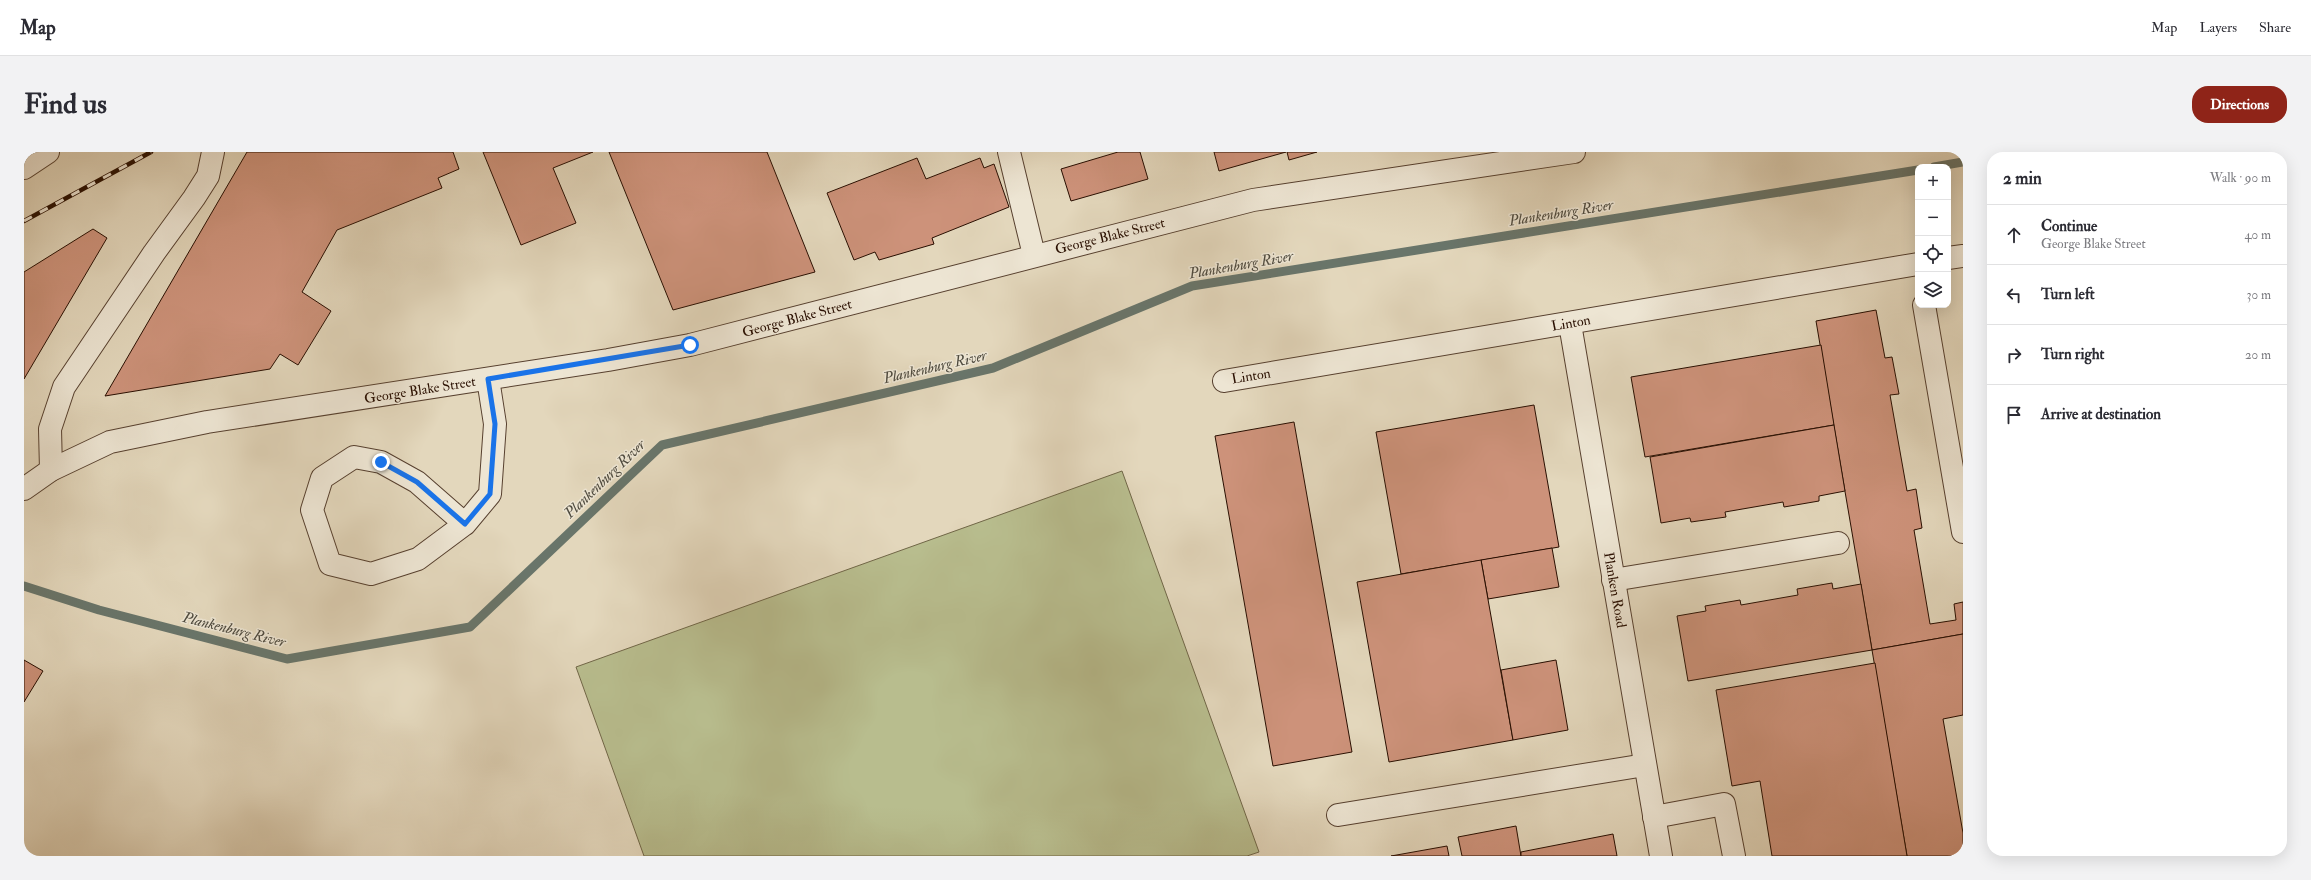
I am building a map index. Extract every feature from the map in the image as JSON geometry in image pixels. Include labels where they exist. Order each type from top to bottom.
[{"type":"street","points":[[24,168],[48,152]]},
{"type":"street","points":[[51,470],[50,429],[64,387],[208,176],[213,152]]},
{"type":"street","points":[[1009,152],[1034,255]]},
{"type":"street","name":"George Blake Street","points":[[24,489],[51,470],[110,442],[207,422],[488,379],[697,343],[1034,255],[1253,200],[1461,160],[1574,152]]},
{"type":"street","points":[[1951,258],[1963,256]]},
{"type":"street","name":"Linton","points":[[1224,381],[1915,267]]},
{"type":"street","points":[[1925,308],[1963,532]]},
{"type":"street","name":"Planken Road","points":[[1570,324],[1660,856]]},
{"type":"street","points":[[465,524],[417,482],[381,462],[354,457],[322,478],[312,510],[330,564],[371,574],[418,559],[465,524],[490,494],[495,424],[488,379]]},
{"type":"street","points":[[1613,580],[1838,544]]},
{"type":"street","points":[[1338,815],[1645,765]]},
{"type":"street","points":[[1654,817],[1724,804],[1734,856]]},
{"type":"green space","points":[[1122,471],[1259,852],[1247,856],[644,856],[576,667]]},
{"type":"building","points":[[247,152],[453,152],[459,169],[438,178],[442,188],[337,230],[302,292],[331,311],[298,365],[280,354],[270,369],[105,396]]},
{"type":"building","points":[[483,152],[593,152],[553,168],[576,223],[521,245]]},
{"type":"building","points":[[609,152],[767,152],[815,272],[673,310]]},
{"type":"building","points":[[1118,152],[1140,152],[1148,179],[1071,201],[1061,169]]},
{"type":"building","points":[[1214,152],[1286,152],[1219,171]]},
{"type":"building","points":[[1287,152],[1317,152],[1289,160]]},
{"type":"building","points":[[917,158],[926,179],[980,158],[984,168],[994,164],[1009,207],[932,238],[934,244],[879,260],[875,252],[854,260],[827,193]]},
{"type":"building","points":[[93,229],[107,238],[24,379],[24,272]]},
{"type":"building","points":[[1876,310],[1885,358],[1892,357],[1899,394],[1890,395],[1907,491],[1916,489],[1922,528],[1914,530],[1930,624],[1956,620],[1954,604],[1963,602],[1963,634],[1872,650],[1816,321]]},
{"type":"building","points":[[1821,345],[1834,425],[1645,457],[1631,377]]},
{"type":"building","points":[[1534,405],[1559,547],[1401,574],[1376,432]]},
{"type":"building","points":[[1294,422],[1352,752],[1273,766],[1215,436]]},
{"type":"building","points":[[1834,425],[1845,491],[1819,496],[1819,501],[1784,507],[1783,502],[1725,512],[1726,517],[1691,522],[1690,518],[1661,523],[1650,457]]},
{"type":"building","points":[[1552,548],[1559,587],[1488,599],[1481,560]]},
{"type":"building","points":[[1481,560],[1513,740],[1389,762],[1357,582]]},
{"type":"building","points":[[1832,583],[1833,589],[1861,584],[1872,650],[1688,681],[1677,616],[1706,611],[1705,606],[1740,600],[1741,605],[1798,595],[1797,589]]},
{"type":"building","points":[[1963,634],[1963,715],[1943,719],[1963,833],[1963,856],[1907,856],[1872,650]]},
{"type":"building","points":[[24,660],[43,671],[24,702]]},
{"type":"building","points":[[1556,660],[1568,730],[1513,740],[1501,670]]},
{"type":"building","points":[[1875,663],[1907,856],[1772,856],[1760,781],[1732,786],[1716,690]]},
{"type":"building","points":[[1516,826],[1521,856],[1462,856],[1458,837]]},
{"type":"building","points":[[1613,834],[1617,856],[1521,856],[1521,852]]},
{"type":"building","points":[[1447,846],[1449,856],[1391,856]]},
{"type":"waterway","name":"Plankenburg River","points":[[1951,164],[1963,162]]},
{"type":"waterway","name":"Plankenburg River","points":[[24,586],[99,610],[287,659],[470,627],[662,445],[993,368],[1192,286],[1915,170]]},
{"type":"railway","points":[[24,221],[151,152]]},
{"type":"route","points":[[381,462],[417,482],[465,524],[490,494],[495,424],[488,379],[690,345]]}]
